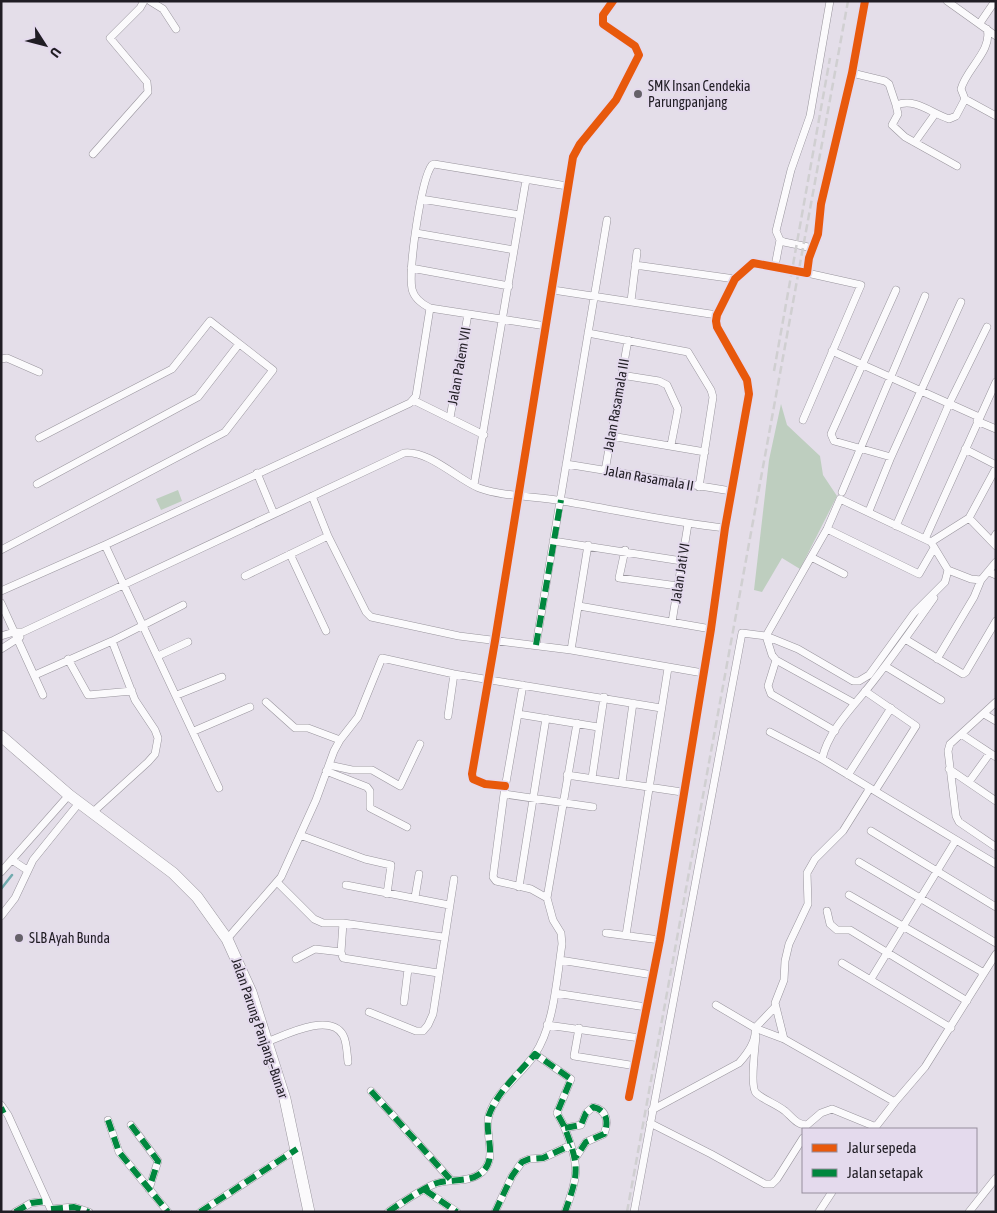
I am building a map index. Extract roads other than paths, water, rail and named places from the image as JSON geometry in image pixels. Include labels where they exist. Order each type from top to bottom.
[{"type":"main road","name":"Jalan Parung Panjang–Bunar","points":[[1,736],[79,803],[173,873],[197,897],[227,939],[251,992],[267,1042],[297,1149],[309,1212]]},
{"type":"street","points":[[93,154],[148,92],[147,82],[110,38],[140,8],[144,1]]},
{"type":"street","points":[[150,1],[163,10],[176,29]]},
{"type":"street","points":[[593,808],[562,804],[504,790],[478,782],[473,779],[472,774],[553,290],[567,186],[576,150],[616,100],[639,55],[637,48],[603,24],[603,15],[614,1]]},
{"type":"street","points":[[775,263],[780,240],[776,227],[791,170],[810,116],[830,1]]},
{"type":"street","points":[[807,271],[809,258],[818,234],[826,182],[852,73],[865,1]]},
{"type":"street","points":[[947,1],[996,36]]},
{"type":"street","points":[[980,23],[995,1]]},
{"type":"street","points":[[987,29],[989,35],[986,45],[962,83],[961,92],[965,99],[996,116]]},
{"type":"street","points":[[852,73],[885,81],[889,84],[898,114],[893,127],[915,142],[958,166]]},
{"type":"street","points":[[896,105],[912,102],[935,114],[953,118],[965,99]]},
{"type":"street","points":[[915,142],[935,114]]},
{"type":"street","points":[[546,326],[430,308],[415,296],[412,288],[411,268],[421,199],[429,168],[434,164],[567,186]]},
{"type":"street","points":[[474,485],[526,180]]},
{"type":"street","points":[[421,199],[520,215]]},
{"type":"street","points":[[536,645],[607,220]]},
{"type":"street","points":[[416,233],[514,250]]},
{"type":"street","points":[[780,240],[813,248]]},
{"type":"street","points":[[631,302],[637,252]]},
{"type":"street","points":[[629,1097],[660,940],[682,792],[711,629],[724,528],[750,387],[717,327],[717,315],[734,279],[753,263],[775,263],[861,285],[803,420]]},
{"type":"street","points":[[635,265],[734,279]]},
{"type":"street","points":[[411,268],[508,286]]},
{"type":"street","points":[[553,290],[717,315]]},
{"type":"street","points":[[891,457],[834,441],[831,434],[896,290]]},
{"type":"street","points":[[842,492],[889,377],[925,296]]},
{"type":"street","points":[[869,511],[919,392],[961,302]]},
{"type":"street","points":[[1,590],[105,545],[413,400],[416,396],[430,308]]},
{"type":"street","name":"Jalan Palem VII","points":[[450,418],[468,314]]},
{"type":"street","points":[[1,550],[225,432],[273,370],[210,321],[172,369],[40,438]]},
{"type":"street","points":[[896,526],[949,404],[987,327]]},
{"type":"street","points":[[588,333],[688,352],[713,393],[699,487]]},
{"type":"street","name":"Jalan Rasamala III","points":[[605,471],[628,340]]},
{"type":"street","points":[[37,484],[198,397],[239,344]]},
{"type":"street","points":[[832,351],[949,404],[996,429]]},
{"type":"street","points":[[1,359],[7,358],[38,372]]},
{"type":"street","points":[[621,375],[659,381],[667,385],[678,409],[671,445]]},
{"type":"street","points":[[827,530],[919,574],[965,449],[978,419],[994,391],[996,382]]},
{"type":"street","points":[[413,400],[484,435]]},
{"type":"street","points":[[611,436],[705,452]]},
{"type":"street","points":[[930,543],[970,518],[996,467],[965,449]]},
{"type":"street","points":[[1,636],[14,632],[23,632],[396,456],[413,452],[482,489],[561,500],[688,524],[724,528]]},
{"type":"street","name":"Jalan Rasamala II","points":[[566,464],[731,491]]},
{"type":"street","points":[[257,473],[274,514]]},
{"type":"street","points":[[312,496],[328,536],[366,612],[371,617],[459,636],[495,642],[572,650],[703,673]]},
{"type":"street","points":[[854,703],[776,660],[772,655],[766,636],[827,530],[840,500],[869,511],[930,543],[948,570],[971,579],[981,580]]},
{"type":"street","points":[[970,518],[994,540]]},
{"type":"street","name":"Jalan Jati VI","points":[[672,622],[688,524]]},
{"type":"street","points":[[245,576],[328,536]]},
{"type":"street","points":[[553,540],[625,550],[682,561]]},
{"type":"street","points":[[105,545],[194,731],[219,788]]},
{"type":"street","points":[[572,650],[588,545]]},
{"type":"street","points":[[625,550],[620,578],[678,586]]},
{"type":"street","points":[[290,554],[326,631]]},
{"type":"street","points":[[811,557],[844,574]]},
{"type":"street","points":[[937,659],[974,597],[981,580],[992,573],[996,562]]},
{"type":"street","points":[[822,759],[835,731],[854,703],[866,692],[905,639],[945,582],[948,570]]},
{"type":"street","points":[[634,1212],[742,634],[766,636],[820,660],[848,679],[859,681],[868,675],[914,614],[945,582]]},
{"type":"street","points":[[1,603],[43,695]]},
{"type":"street","points":[[35,675],[112,641],[183,605]]},
{"type":"street","points":[[579,606],[711,629]]},
{"type":"street","points":[[905,639],[959,673],[966,672],[996,621]]},
{"type":"street","points":[[1,649],[18,640],[23,632]]},
{"type":"street","points":[[92,813],[155,754],[158,738],[155,730],[135,700],[112,641]]},
{"type":"street","points":[[158,656],[188,642]]},
{"type":"street","points":[[227,939],[278,883],[320,792],[340,740],[358,717],[382,658],[454,674],[604,697],[661,708]]},
{"type":"street","points":[[68,660],[88,695],[132,691]]},
{"type":"street","points":[[776,660],[768,686],[771,694],[835,731]]},
{"type":"street","points":[[885,666],[941,700]]},
{"type":"street","points":[[626,935],[668,668]]},
{"type":"street","points":[[448,716],[454,674]]},
{"type":"street","points":[[177,695],[222,677]]},
{"type":"street","points":[[523,684],[504,790],[493,877],[496,881],[536,891],[547,898]]},
{"type":"street","points":[[755,1028],[775,1007],[784,980],[785,961],[789,944],[808,904],[806,873],[815,859],[843,831],[916,726],[866,692]]},
{"type":"street","points":[[592,778],[598,727],[604,697]]},
{"type":"street","points":[[266,702],[295,728],[308,728],[340,740]]},
{"type":"street","points":[[996,702],[949,747],[949,769],[954,804],[959,822],[996,848]]},
{"type":"street","points":[[622,782],[633,704]]},
{"type":"street","points":[[194,731],[250,707]]},
{"type":"street","points":[[848,775],[891,708]]},
{"type":"street","points":[[518,714],[598,727]]},
{"type":"street","points":[[984,714],[996,721]]},
{"type":"street","points":[[518,887],[546,718]]},
{"type":"street","points":[[388,1212],[424,1190],[450,1179],[478,1176],[487,1166],[491,1154],[489,1115],[498,1098],[535,1054],[547,1025],[555,993],[560,960],[561,933],[553,920],[547,898],[577,723]]},
{"type":"street","points":[[770,732],[822,759],[996,864]]},
{"type":"street","points":[[961,734],[993,755],[969,782]]},
{"type":"street","points":[[328,768],[372,770],[400,786],[420,744]]},
{"type":"street","points":[[328,768],[367,787],[370,791],[370,808],[407,827]]},
{"type":"street","points":[[949,769],[996,801]]},
{"type":"street","points":[[567,775],[682,792]]},
{"type":"street","points":[[1,872],[69,795]]},
{"type":"street","points":[[1,916],[15,898],[33,860],[79,803]]},
{"type":"street","points":[[871,830],[996,906]]},
{"type":"street","points":[[300,835],[365,859],[391,865],[388,894]]},
{"type":"street","points":[[871,979],[956,840]]},
{"type":"street","points":[[12,860],[27,870]]},
{"type":"street","points":[[859,862],[996,943]]},
{"type":"street","points":[[415,897],[419,874]]},
{"type":"street","points":[[369,1012],[416,1031],[423,1031],[428,1025],[433,1014],[443,937],[454,879]]},
{"type":"street","points":[[278,883],[317,920],[323,923],[344,922],[443,937]]},
{"type":"street","points":[[346,885],[449,905]]},
{"type":"street","points":[[849,894],[984,973]]},
{"type":"street","points":[[827,911],[832,927],[836,930],[850,930],[967,1001]]},
{"type":"street","points":[[344,922],[341,956],[438,973]]},
{"type":"street","points":[[606,933],[660,940]]},
{"type":"street","points":[[296,959],[315,949],[341,952]]},
{"type":"street","points":[[755,1028],[755,1066],[751,1082],[754,1091],[807,1127],[821,1113],[832,1109],[875,1128],[926,1067],[996,954]]},
{"type":"street","points":[[560,960],[653,975]]},
{"type":"street","points":[[842,962],[951,1028]]},
{"type":"street","points":[[404,1002],[408,969]]},
{"type":"street","points":[[555,993],[646,1007]]},
{"type":"street","points":[[716,1005],[755,1028],[784,1038],[895,1102]]},
{"type":"street","points":[[775,1007],[784,1038]]},
{"type":"street","points":[[547,1025],[640,1038]]},
{"type":"street","points":[[267,1042],[302,1028],[330,1026],[338,1029],[344,1037],[348,1062]]},
{"type":"street","points":[[579,1028],[574,1056],[636,1066]]},
{"type":"street","points":[[652,1110],[739,1062],[746,1055],[756,1036]]},
{"type":"street","points":[[535,1054],[571,1079],[557,1113],[572,1145],[578,1170],[575,1185],[565,1212]]},
{"type":"street","points":[[371,1091],[450,1179]]},
{"type":"street","points":[[565,1128],[581,1125],[586,1113],[593,1107],[600,1109],[605,1114],[607,1127],[604,1134],[586,1142],[576,1157]]},
{"type":"street","points":[[2,1109],[51,1211],[66,1206],[89,1212]]},
{"type":"street","points":[[108,1120],[119,1152],[168,1212]]},
{"type":"street","points":[[650,1123],[712,1154],[765,1184],[772,1184],[777,1179],[802,1140]]},
{"type":"street","points":[[131,1125],[158,1161],[149,1189]]},
{"type":"street","points":[[495,1212],[512,1176],[522,1162],[529,1159],[543,1158],[572,1145]]},
{"type":"street","points":[[200,1212],[297,1149]]},
{"type":"street","points":[[969,1212],[996,1178]]},
{"type":"street","points":[[424,1190],[457,1212]]},
{"type":"street","points":[[819,1212],[831,1193]]},
{"type":"street","points":[[15,1212],[31,1203],[47,1201]]},
{"type":"waterway","points":[[1,889],[12,875]]},
{"type":"railway","points":[[627,1212],[848,1]]},
{"type":"railway","points":[[774,371],[830,58]]},
{"type":"place","name":"SMK Insan Cendekia Parungpanjang","points":[[638,94]]},
{"type":"place","name":"SLB Ayah Bunda","points":[[19,938]]}]
